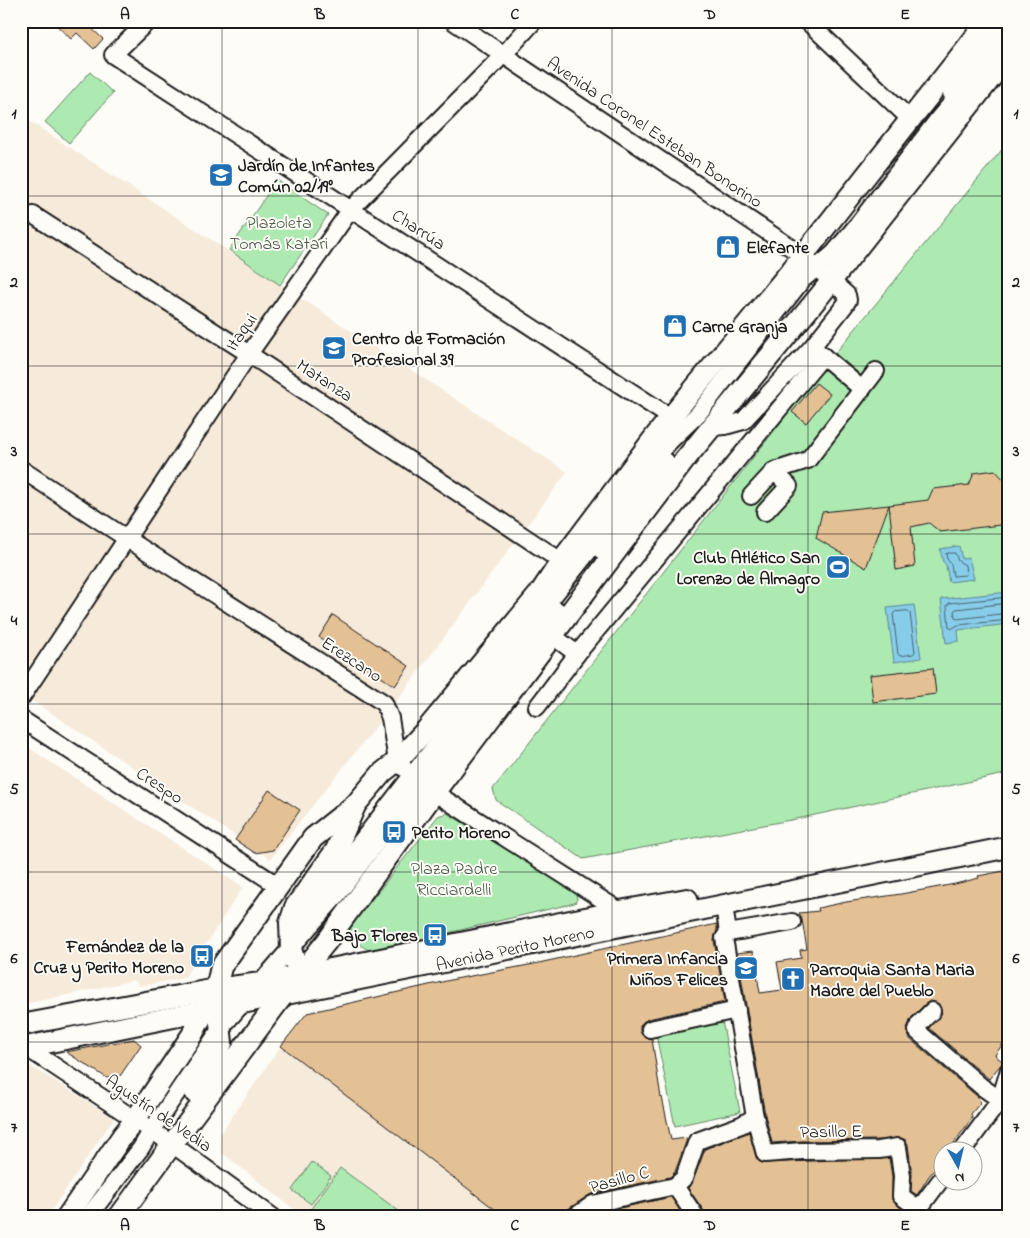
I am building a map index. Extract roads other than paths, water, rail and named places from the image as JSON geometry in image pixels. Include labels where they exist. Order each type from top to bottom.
[{"type":"main road","points":[[119,1217],[284,994],[304,982],[326,941],[422,785],[553,636],[578,573],[676,423],[802,255],[988,21]]},
{"type":"main road","points":[[67,1217],[123,1135],[143,1125],[192,1035],[213,1002],[221,967],[313,838],[356,804],[382,773],[397,761],[534,600],[578,573],[699,442],[824,275],[1009,55]]},
{"type":"main road","points":[[304,982],[291,949],[290,923],[295,907],[336,850],[356,804]]},
{"type":"main road","name":"Avenida Perito Moreno","points":[[304,982],[620,911],[726,892],[1009,835]]},
{"type":"main road","name":"Avenida Perito Moreno","points":[[23,1046],[213,1002],[261,982],[304,982],[724,905],[1009,847]]},
{"type":"main road","name":"Avenida Perito Moreno","points":[[21,1025],[213,1002],[242,1003],[284,994]]},
{"type":"main road","points":[[175,1140],[183,1110],[211,1070],[222,1043],[221,1028],[213,1002]]},
{"type":"street","name":"Charrúa","points":[[148,21],[113,55],[352,209],[676,423],[699,442]]},
{"type":"street","name":"Avenida Coronel Esteban Bonorino","points":[[453,21],[802,255],[847,295],[848,300],[818,352]]},
{"type":"street","name":"Itaqui","points":[[21,698],[249,354],[352,209],[534,21]]},
{"type":"street","points":[[807,21],[910,119]]},
{"type":"street","points":[[938,119],[966,67],[1001,21]]},
{"type":"street","points":[[578,573],[581,548],[599,527],[615,513],[630,489],[669,442],[676,423],[698,414],[802,280],[824,275],[833,254],[938,119],[1009,36]]},
{"type":"street","name":"Matanza","points":[[33,214],[249,354],[578,573]]},
{"type":"street","points":[[818,352],[862,389]]},
{"type":"street","points":[[712,427],[743,422],[818,352]]},
{"type":"street","points":[[538,707],[577,654],[759,436],[818,352]]},
{"type":"street","points":[[751,496],[774,471],[808,460],[876,371]]},
{"type":"street","points":[[743,422],[759,436]]},
{"type":"street","points":[[99,1217],[140,1157],[143,1125],[242,1003],[338,894],[422,785],[578,573],[627,520],[644,490],[676,448],[676,423]]},
{"type":"street","name":"Erezcano","points":[[21,469],[384,703],[390,718],[397,761]]},
{"type":"street","points":[[765,512],[789,486],[774,471]]},
{"type":"street","points":[[553,636],[577,654]]},
{"type":"street","name":"Crespo","points":[[21,719],[278,885]]},
{"type":"street","points":[[397,761],[422,785],[620,911]]},
{"type":"street","points":[[724,905],[728,933]]},
{"type":"street","points":[[696,1217],[675,1186],[684,1178],[697,1141],[741,1125],[755,1117],[724,938],[728,933],[792,922]]},
{"type":"street","points":[[650,1029],[737,1010]]},
{"type":"street","points":[[932,1011],[919,1024],[917,1031],[982,1087],[1004,1103]]},
{"type":"street","name":"Agustín de Vedia","points":[[23,1046],[143,1125],[175,1140],[273,1217]]},
{"type":"street","points":[[972,1140],[1004,1103],[1009,1070]]},
{"type":"street","name":"Pasillo E","points":[[755,1117],[764,1154],[802,1151],[879,1150],[898,1147],[902,1176],[901,1196],[916,1213]]},
{"type":"street","points":[[88,1217],[142,1148]]},
{"type":"street","name":"Pasillo C","points":[[574,1217],[593,1204],[675,1186]]},
{"type":"street","points":[[916,1213],[933,1190]]},
{"type":"water","points":[[959,546],[962,559],[969,558],[974,579],[949,582],[946,565],[943,562],[940,549]]},
{"type":"water","points":[[1009,592],[1009,624],[958,630],[959,641],[946,643],[941,599]]},
{"type":"water","points":[[914,605],[921,658],[894,662],[887,608]]},
{"type":"place","name":"Jardín de Infantes Común 02/19°","points":[[221,175]]},
{"type":"place","name":"Elefante","points":[[728,247]]},
{"type":"place","name":"Carne Granja","points":[[675,326]]},
{"type":"place","name":"Centro de Formación Profesional 39","points":[[334,348]]},
{"type":"place","name":"Club Atlético San Lorenzo de Almagro","points":[[838,567]]},
{"type":"place","name":"Perito Moreno","points":[[394,832]]},
{"type":"place","name":"Bajo Flores","points":[[435,935]]},
{"type":"place","name":"Fernández de la Cruz y Perito Moreno","points":[[202,956]]},
{"type":"place","name":"Primera Infancia Niños Felices","points":[[746,968]]},
{"type":"place","name":"Parroquia Santa Maria Madre del Pueblo","points":[[793,979]]},
{"type":"park label","name":"Plazoleta Tomás Katari","points":[[279,232]]},
{"type":"park label","name":"Plaza Padre Ricciardelli","points":[[454,878]]}]
